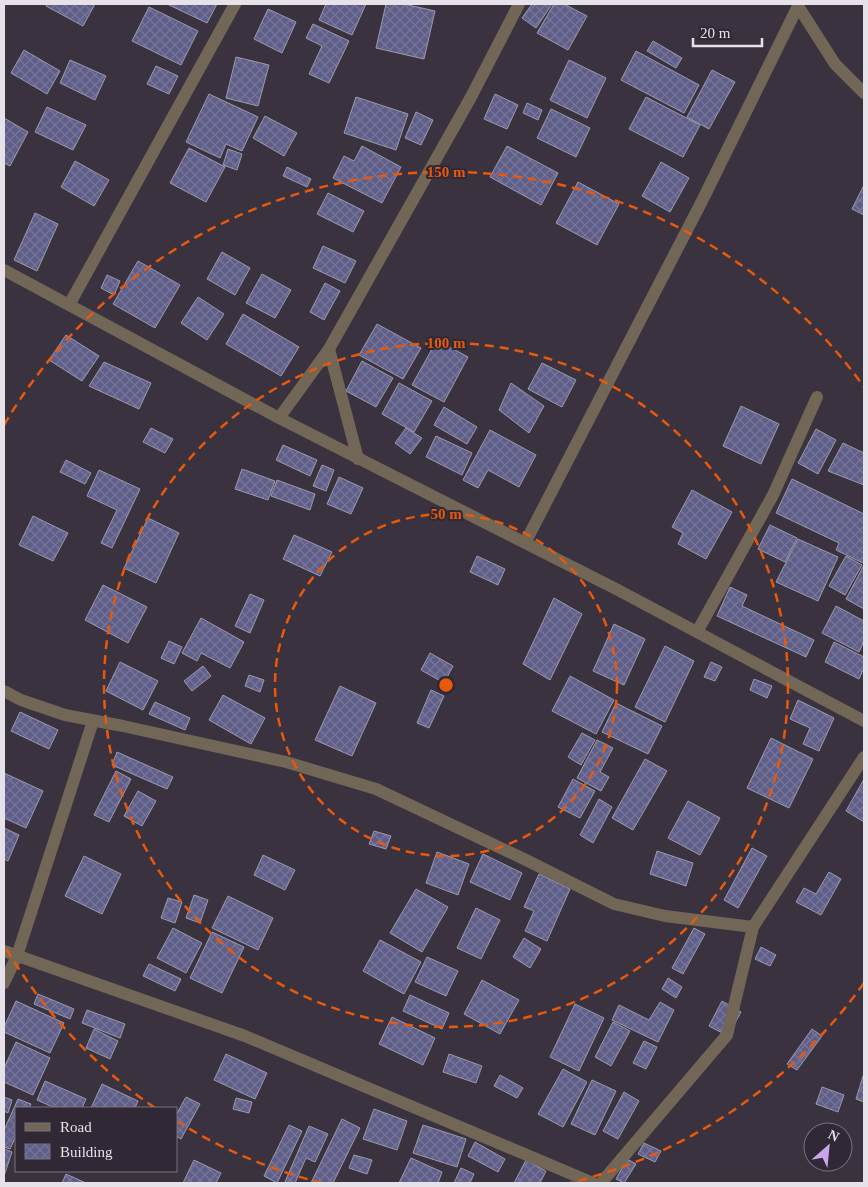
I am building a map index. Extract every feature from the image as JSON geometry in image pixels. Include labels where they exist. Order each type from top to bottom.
[{"type":"street","points":[[69,305],[235,4]]},
{"type":"street","points":[[279,418],[329,349],[471,97],[519,4]]},
{"type":"street","points":[[799,5],[835,64],[864,92]]},
{"type":"street","points":[[525,543],[702,201],[799,5]]},
{"type":"street","points":[[4,270],[279,418],[862,716]]},
{"type":"street","points":[[329,349],[358,459]]},
{"type":"street","points":[[697,632],[773,495],[816,397]]},
{"type":"street","points":[[4,691],[21,700],[65,715],[286,762],[376,789],[614,904],[665,916],[753,927]]},
{"type":"street","points":[[4,983],[17,956],[93,721]]},
{"type":"street","points":[[601,1183],[727,1035],[753,927],[864,757]]},
{"type":"street","points":[[4,952],[245,1036],[593,1183]]},
{"type":"building","points":[[47,4],[95,4],[83,26],[46,6]]},
{"type":"building","points":[[167,4],[217,4],[207,23]]},
{"type":"building","points":[[326,4],[366,4],[352,35],[319,20]]},
{"type":"building","points":[[386,4],[404,4],[435,11],[424,59],[376,48]]},
{"type":"building","points":[[532,4],[552,4],[536,28],[522,18]]},
{"type":"building","points":[[554,4],[564,4],[587,16],[568,50],[537,33]]},
{"type":"building","points":[[149,7],[198,31],[181,65],[132,41]]},
{"type":"building","points":[[268,9],[296,22],[282,53],[254,39]]},
{"type":"building","points":[[313,24],[349,41],[329,83],[309,74],[322,46],[306,38]]},
{"type":"building","points":[[653,41],[682,58],[676,68],[647,51]]},
{"type":"building","points":[[24,50],[60,71],[47,94],[11,73]]},
{"type":"building","points":[[636,51],[699,85],[684,113],[621,80]]},
{"type":"building","points":[[236,57],[269,65],[258,106],[226,98]]},
{"type":"building","points":[[70,60],[106,76],[95,100],[60,83]]},
{"type":"building","points":[[569,60],[606,78],[587,118],[550,100]]},
{"type":"building","points":[[156,66],[178,76],[169,94],[147,84]]},
{"type":"building","points":[[712,70],[735,82],[709,129],[687,117]]},
{"type":"building","points":[[209,94],[258,117],[242,151],[226,144],[220,158],[186,142]]},
{"type":"building","points":[[495,94],[518,105],[507,129],[484,119]]},
{"type":"building","points":[[356,97],[408,114],[396,150],[344,133]]},
{"type":"building","points":[[646,97],[700,125],[683,157],[629,129]]},
{"type":"building","points":[[527,103],[542,110],[538,120],[523,113]]},
{"type":"building","points":[[47,107],[86,125],[73,150],[35,132]]},
{"type":"building","points":[[551,109],[590,128],[576,157],[537,138]]},
{"type":"building","points":[[416,112],[433,120],[421,145],[405,138]]},
{"type":"building","points":[[265,116],[297,133],[284,156],[253,138]]},
{"type":"building","points":[[4,118],[28,132],[10,166],[4,163]]},
{"type":"building","points":[[362,146],[401,167],[382,203],[333,178],[344,156],[354,161]]},
{"type":"building","points":[[507,146],[558,173],[541,205],[490,177]]},
{"type":"building","points":[[189,148],[225,167],[206,202],[170,183]]},
{"type":"building","points":[[228,149],[242,154],[237,170],[223,165]]},
{"type":"building","points":[[75,161],[109,180],[94,206],[61,187]]},
{"type":"building","points":[[661,162],[689,178],[670,212],[642,196]]},
{"type":"building","points":[[287,167],[311,179],[307,187],[283,176]]},
{"type":"building","points":[[578,182],[619,204],[597,245],[556,223]]},
{"type":"building","points":[[864,185],[864,215],[852,209]]},
{"type":"building","points":[[328,193],[364,211],[353,232],[317,214]]},
{"type":"building","points":[[35,213],[58,224],[37,271],[14,260]]},
{"type":"building","points":[[323,246],[356,261],[345,283],[313,268]]},
{"type":"building","points":[[222,252],[250,268],[235,295],[207,279]]},
{"type":"building","points":[[138,261],[180,285],[155,328],[113,304]]},
{"type":"building","points":[[262,274],[291,290],[275,318],[246,303]]},
{"type":"building","points":[[107,275],[120,281],[114,295],[101,288]]},
{"type":"building","points":[[325,283],[340,291],[324,320],[310,312]]},
{"type":"building","points":[[198,297],[224,314],[207,340],[181,323]]},
{"type":"building","points":[[243,314],[299,347],[281,376],[226,344]]},
{"type":"building","points":[[377,324],[421,348],[403,379],[359,355]]},
{"type":"building","points":[[66,335],[99,356],[82,381],[49,360]]},
{"type":"building","points":[[437,340],[468,357],[444,402],[412,385]]},
{"type":"building","points":[[362,361],[393,378],[376,407],[346,391]]},
{"type":"building","points":[[104,362],[151,383],[139,409],[89,386]]},
{"type":"building","points":[[542,363],[576,380],[562,407],[528,389]]},
{"type":"building","points":[[399,383],[432,401],[414,432],[382,414]]},
{"type":"building","points":[[511,383],[544,406],[529,433],[499,410]]},
{"type":"building","points":[[741,406],[779,424],[761,464],[723,446]]},
{"type":"building","points":[[444,407],[477,427],[467,444],[434,425]]},
{"type":"building","points":[[151,428],[173,439],[165,453],[143,442]]},
{"type":"building","points":[[406,428],[422,438],[410,454],[395,443]]},
{"type":"building","points":[[816,429],[836,440],[818,474],[798,463]]},
{"type":"building","points":[[490,430],[536,455],[519,487],[488,470],[478,488],[463,480]]},
{"type":"building","points":[[436,436],[472,453],[462,475],[426,457]]},
{"type":"building","points":[[843,443],[864,453],[864,485],[828,471]]},
{"type":"building","points":[[283,445],[317,460],[310,476],[276,460]]},
{"type":"building","points":[[66,460],[91,473],[85,484],[60,472]]},
{"type":"building","points":[[322,465],[334,470],[326,491],[313,486]]},
{"type":"building","points":[[242,469],[275,481],[268,500],[235,489]]},
{"type":"building","points":[[99,470],[140,489],[112,548],[101,543],[117,510],[87,496]]},
{"type":"building","points":[[339,477],[363,488],[351,514],[327,504]]},
{"type":"building","points":[[792,479],[864,514],[863,563],[836,550],[839,543],[776,513]]},
{"type":"building","points":[[277,480],[315,494],[310,510],[271,496]]},
{"type":"building","points":[[692,490],[732,512],[706,559],[678,544],[683,533],[672,527]]},
{"type":"building","points":[[33,516],[68,533],[53,561],[19,545]]},
{"type":"building","points":[[148,518],[179,533],[156,583],[124,568]]},
{"type":"building","points":[[770,525],[797,538],[785,562],[758,549]]},
{"type":"building","points":[[294,535],[332,552],[320,576],[283,559]]},
{"type":"building","points":[[798,539],[838,557],[818,601],[776,582]]},
{"type":"building","points":[[477,556],[505,569],[498,585],[470,572]]},
{"type":"building","points":[[846,556],[862,565],[845,595],[829,586]]},
{"type":"building","points":[[864,565],[864,609],[846,599]]},
{"type":"building","points":[[103,585],[147,607],[128,643],[85,620]]},
{"type":"building","points":[[730,587],[747,595],[742,606],[814,640],[806,657],[717,616]]},
{"type":"building","points":[[250,594],[264,600],[250,633],[235,626]]},
{"type":"building","points":[[554,598],[582,614],[550,680],[523,664]]},
{"type":"building","points":[[836,606],[864,621],[864,641],[859,652],[822,633]]},
{"type":"building","points":[[201,618],[244,642],[230,668],[201,653],[197,661],[182,653]]},
{"type":"building","points":[[614,624],[645,639],[624,685],[593,671]]},
{"type":"building","points":[[169,641],[182,647],[174,664],[161,658]]},
{"type":"building","points":[[834,642],[864,657],[864,668],[859,679],[825,662]]},
{"type":"building","points":[[665,646],[694,661],[665,722],[635,707]]},
{"type":"building","points":[[430,653],[453,666],[444,683],[421,670]]},
{"type":"building","points":[[120,662],[158,681],[143,710],[106,691]]},
{"type":"building","points":[[711,662],[722,667],[715,681],[704,677]]},
{"type":"building","points":[[203,666],[211,676],[192,691],[184,681]]},
{"type":"building","points":[[249,675],[264,680],[260,692],[245,686]]},
{"type":"building","points":[[570,676],[614,700],[596,734],[552,711]]},
{"type":"building","points":[[754,679],[772,686],[767,698],[750,690]]},
{"type":"building","points":[[340,686],[376,703],[352,756],[315,740]]},
{"type":"building","points":[[431,690],[444,696],[429,728],[417,723]]},
{"type":"building","points":[[223,695],[265,718],[251,744],[209,720]]},
{"type":"building","points":[[798,700],[834,718],[819,751],[803,744],[810,728],[790,719]]},
{"type":"building","points":[[155,702],[190,718],[185,730],[149,714]]},
{"type":"building","points":[[616,703],[662,726],[648,754],[602,732]]},
{"type":"building","points":[[20,712],[58,730],[49,749],[11,731]]},
{"type":"building","points":[[582,733],[595,740],[581,765],[568,757]]},
{"type":"building","points":[[771,738],[813,759],[789,808],[747,788]]},
{"type":"building","points":[[597,740],[613,748],[600,772],[609,777],[601,791],[577,778]]},
{"type":"building","points":[[117,752],[173,777],[167,789],[112,765]]},
{"type":"building","points":[[645,759],[667,771],[633,830],[612,818]]},
{"type":"building","points":[[116,771],[131,779],[109,822],[94,815]]},
{"type":"building","points":[[4,773],[43,791],[26,828],[4,818]]},
{"type":"building","points":[[573,779],[595,791],[580,818],[558,807]]},
{"type":"building","points":[[864,779],[864,822],[846,811]]},
{"type":"building","points":[[138,791],[156,801],[142,826],[124,816]]},
{"type":"building","points":[[599,799],[612,807],[593,843],[580,835]]},
{"type":"building","points":[[688,801],[720,818],[700,855],[668,838]]},
{"type":"building","points":[[4,828],[19,835],[8,861],[4,859]]},
{"type":"building","points":[[374,831],[391,836],[386,849],[369,844]]},
{"type":"building","points":[[752,848],[767,856],[738,908],[724,900]]},
{"type":"building","points":[[657,851],[693,863],[686,886],[650,874]]},
{"type":"building","points":[[437,852],[469,864],[458,895],[426,883]]},
{"type":"building","points":[[483,854],[522,873],[510,900],[470,882]]},
{"type":"building","points":[[263,855],[295,870],[285,890],[254,875]]},
{"type":"building","points":[[84,856],[121,874],[102,914],[65,896]]},
{"type":"building","points":[[829,872],[841,879],[821,915],[796,902],[804,888],[816,894]]},
{"type":"building","points":[[539,874],[570,889],[547,941],[525,931],[534,911],[524,907]]},
{"type":"building","points":[[416,889],[448,907],[422,952],[390,933]]},
{"type":"building","points":[[194,895],[208,900],[200,923],[186,918]]},
{"type":"building","points":[[228,896],[273,918],[258,950],[212,928]]},
{"type":"building","points":[[168,898],[182,902],[175,923],[161,918]]},
{"type":"building","points":[[476,908],[500,920],[481,959],[457,948]]},
{"type":"building","points":[[173,928],[202,943],[186,973],[157,958]]},
{"type":"building","points":[[694,928],[705,934],[683,974],[672,968]]},
{"type":"building","points":[[212,932],[244,947],[222,993],[190,978]]},
{"type":"building","points":[[524,938],[541,949],[530,968],[513,957]]},
{"type":"building","points":[[380,940],[421,962],[404,994],[363,971]]},
{"type":"building","points":[[761,947],[776,955],[770,966],[755,959]]},
{"type":"building","points":[[427,957],[458,971],[446,996],[415,982]]},
{"type":"building","points":[[149,964],[181,979],[175,991],[143,976]]},
{"type":"building","points":[[668,978],[682,987],[676,998],[662,989]]},
{"type":"building","points":[[482,980],[519,1000],[500,1034],[464,1014]]},
{"type":"building","points":[[38,994],[74,1009],[70,1019],[34,1004]]},
{"type":"building","points":[[410,995],[449,1013],[442,1029],[403,1011]]},
{"type":"building","points":[[16,1001],[64,1023],[50,1053],[4,1032],[4,1027]]},
{"type":"building","points":[[722,1001],[741,1012],[728,1036],[709,1026]]},
{"type":"building","points":[[660,1002],[674,1010],[658,1042],[612,1020],[619,1005],[649,1020]]},
{"type":"building","points":[[575,1004],[604,1018],[579,1071],[550,1057]]},
{"type":"building","points":[[87,1010],[125,1024],[120,1038],[82,1023]]},
{"type":"building","points":[[392,1017],[435,1038],[423,1065],[379,1044]]},
{"type":"building","points":[[613,1022],[630,1031],[611,1066],[595,1057]]},
{"type":"building","points":[[94,1029],[118,1041],[110,1059],[86,1048]]},
{"type":"building","points":[[812,1029],[822,1036],[797,1070],[787,1064]]},
{"type":"building","points":[[644,1041],[657,1047],[646,1069],[633,1063]]},
{"type":"building","points":[[16,1042],[50,1058],[33,1095],[4,1082],[4,1068]]},
{"type":"building","points":[[226,1054],[267,1073],[255,1099],[214,1080]]},
{"type":"building","points":[[449,1054],[482,1066],[476,1083],[443,1072]]},
{"type":"building","points":[[563,1069],[587,1082],[563,1127],[538,1114]]},
{"type":"building","points":[[864,1073],[864,1102],[856,1099]]},
{"type":"building","points":[[500,1075],[523,1088],[517,1098],[494,1086]]},
{"type":"building","points":[[592,1080],[616,1091],[595,1135],[571,1124]]},
{"type":"building","points":[[45,1081],[86,1099],[82,1107],[53,1107],[37,1100]]},
{"type":"building","points":[[102,1084],[138,1101],[135,1107],[91,1107]]},
{"type":"building","points":[[822,1087],[844,1095],[838,1112],[816,1104]]},
{"type":"building","points":[[624,1092],[639,1101],[618,1139],[603,1131]]},
{"type":"building","points":[[4,1097],[12,1100],[8,1113],[4,1111]]},
{"type":"building","points":[[186,1097],[200,1104],[181,1139],[178,1137],[178,1111]]},
{"type":"building","points":[[236,1098],[252,1102],[249,1113],[233,1109]]},
{"type":"building","points":[[18,1099],[31,1104],[30,1107],[15,1107],[15,1138],[10,1149],[4,1147],[4,1130]]},
{"type":"building","points":[[374,1109],[407,1121],[397,1150],[363,1139]]},
{"type":"building","points":[[342,1119],[360,1128],[333,1183],[311,1183]]},
{"type":"building","points":[[289,1125],[302,1131],[277,1183],[264,1176]]},
{"type":"building","points":[[423,1125],[466,1139],[457,1167],[413,1153]]},
{"type":"building","points":[[309,1126],[328,1134],[315,1162],[306,1158],[295,1183],[285,1182]]},
{"type":"building","points":[[475,1142],[505,1159],[498,1172],[468,1156]]},
{"type":"building","points":[[644,1143],[661,1151],[655,1162],[638,1154]]},
{"type":"building","points":[[4,1149],[12,1152],[4,1176]]},
{"type":"building","points":[[354,1155],[372,1160],[367,1174],[349,1168]]},
{"type":"building","points":[[411,1158],[442,1172],[438,1183],[399,1183]]},
{"type":"building","points":[[627,1159],[636,1164],[624,1183],[616,1179]]},
{"type":"building","points":[[194,1160],[221,1173],[216,1183],[183,1183]]},
{"type":"building","points":[[526,1160],[546,1171],[540,1183],[514,1183]]},
{"type":"building","points":[[461,1168],[474,1174],[470,1183],[454,1183]]},
{"type":"building","points":[[66,1174],[86,1183],[62,1183]]}]
